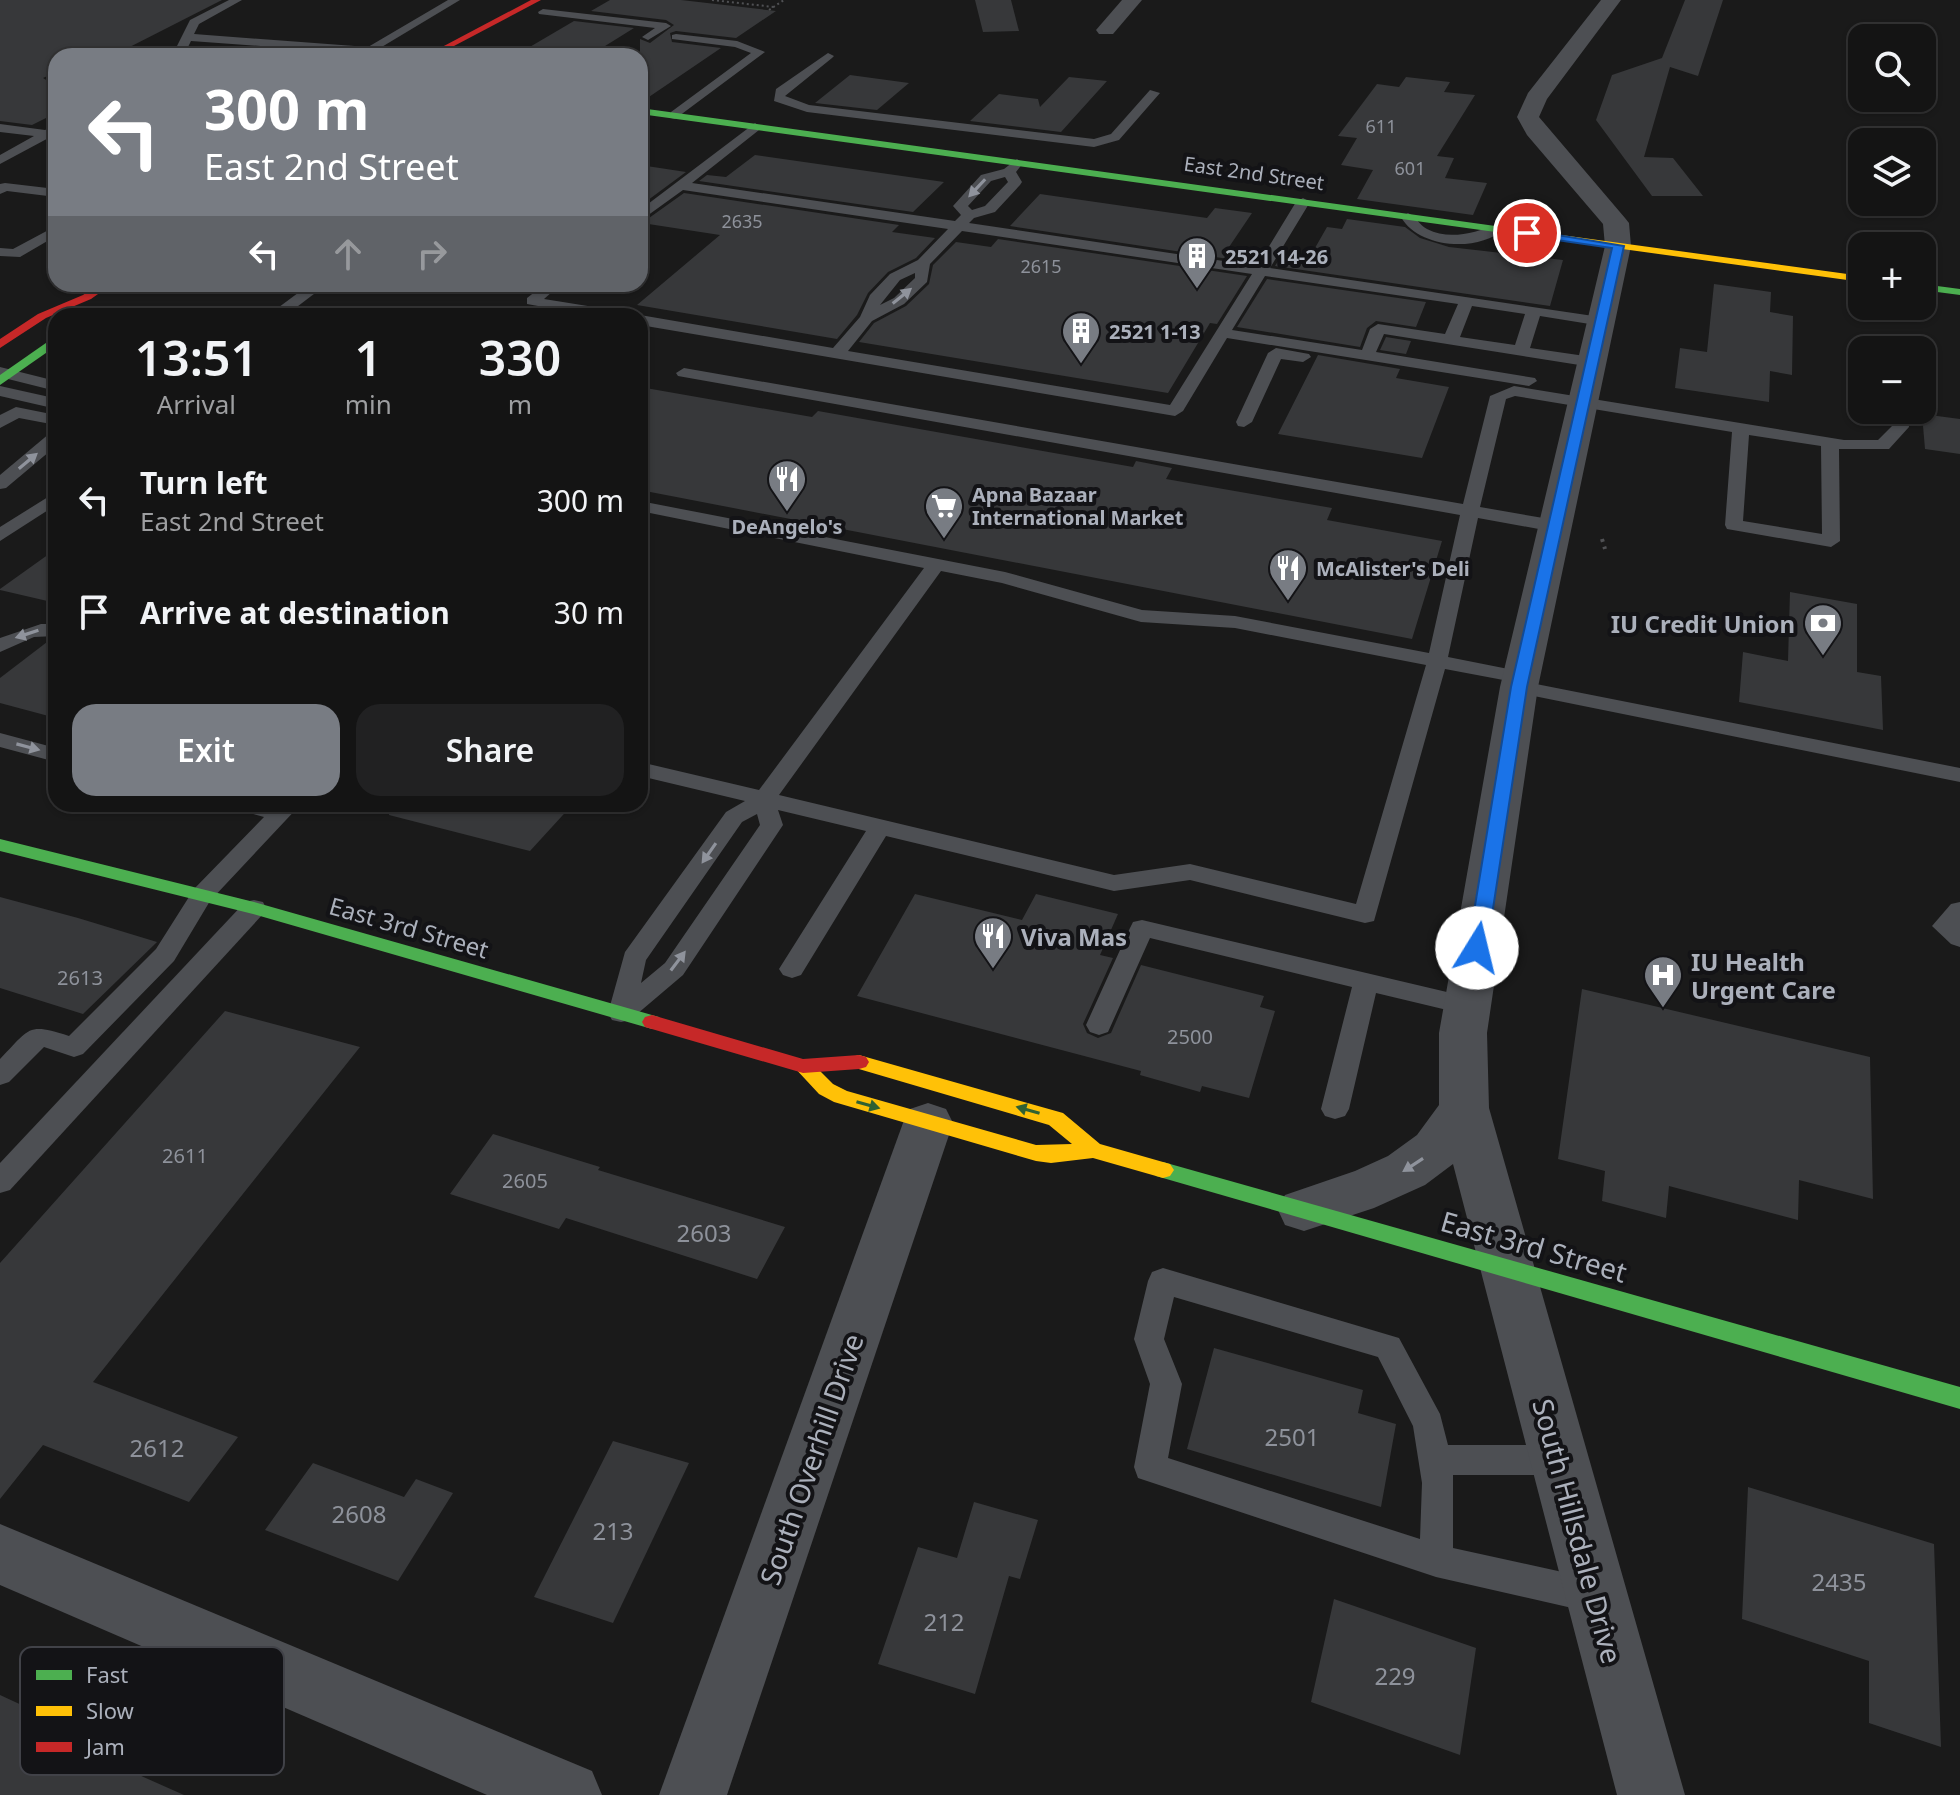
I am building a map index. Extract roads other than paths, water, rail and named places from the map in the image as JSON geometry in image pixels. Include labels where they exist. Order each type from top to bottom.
[{"type":"main road","points":[[463,48],[479,29],[535,6],[567,0]]},
{"type":"main road","points":[[464,48],[502,32],[535,6]]},
{"type":"main road","points":[[479,29],[502,32]]},
{"type":"main road","name":"East 2nd Street","points":[[648,112],[908,148],[1013,168],[1303,202],[1848,277]]},
{"type":"main road","points":[[1936,289],[1960,292]]},
{"type":"main road","points":[[0,344],[48,315]]},
{"type":"main road","points":[[2,380],[48,346]]},
{"type":"main road","name":"East 3rd Street","points":[[0,845],[254,908],[803,1066],[858,1062],[1018,1107],[1065,1124],[1093,1150]]},
{"type":"main road","name":"East 3rd Street","points":[[803,1066],[818,1083],[836,1094],[928,1123],[1036,1153],[1051,1155],[1093,1150],[1960,1398]]},
{"type":"street","points":[[1106,30],[1132,0]]},
{"type":"street","points":[[1611,0],[1536,98],[1528,117],[1535,130],[1616,223],[1618,246]]},
{"type":"street","name":"South Hillsdale Drive","points":[[1618,246],[1520,682],[1463,1033],[1464,1108],[1651,1795]]},
{"type":"street","points":[[1304,1210],[1385,1181],[1414,1166],[1436,1149],[1464,1108]]},
{"type":"street","name":"South Overhill Drive","points":[[693,1795],[928,1123]]},
{"type":"street","points":[[0,1554],[219,1647]]},
{"type":"street","points":[[284,1674],[568,1795]]},
{"type":"lane","points":[[180,48],[194,22],[237,0]]},
{"type":"lane","points":[[375,48],[455,0]]},
{"type":"lane","points":[[535,6],[666,26],[648,37]]},
{"type":"lane","points":[[186,37],[331,48]]},
{"type":"lane","points":[[675,115],[759,54],[757,49],[748,46],[676,37]]},
{"type":"lane","points":[[828,56],[780,92],[778,98],[807,108],[1094,143],[1115,137],[1154,93]]},
{"type":"lane","points":[[908,148],[935,124]]},
{"type":"lane","points":[[648,211],[755,127]]},
{"type":"lane","points":[[0,128],[48,131]]},
{"type":"lane","points":[[0,160],[48,133]]},
{"type":"lane","points":[[837,353],[867,318],[899,301],[922,279],[923,263],[963,221],[990,209],[1015,182],[1013,168],[986,178],[960,206],[963,221]]},
{"type":"lane","points":[[680,185],[963,221],[1261,271],[1602,321]]},
{"type":"lane","points":[[0,190],[5,187],[48,192]]},
{"type":"lane","points":[[648,321],[1175,411],[1303,202]]},
{"type":"lane","points":[[0,252],[15,254],[48,235]]},
{"type":"lane","points":[[286,308],[309,292]]},
{"type":"lane","points":[[544,292],[532,301],[573,308]]},
{"type":"lane","points":[[1451,340],[1467,301]]},
{"type":"lane","points":[[1521,351],[1534,311]]},
{"type":"lane","points":[[1367,356],[1378,329],[1521,351],[1587,384]]},
{"type":"lane","points":[[1223,333],[1367,356],[1587,384],[1741,427],[1830,443],[1883,445],[1901,424]]},
{"type":"lane","points":[[1244,422],[1276,353],[1514,391]]},
{"type":"lane","points":[[684,373],[1555,526]]},
{"type":"lane","points":[[2,380],[48,385]]},
{"type":"lane","points":[[2,380],[48,400]]},
{"type":"lane","points":[[648,771],[1114,883],[1190,872],[1365,915],[1437,661],[1498,396],[1514,391],[1587,384]]},
{"type":"lane","points":[[0,423],[16,412],[48,418]]},
{"type":"lane","points":[[1741,427],[1734,525],[1831,541],[1830,443]]},
{"type":"lane","points":[[0,484],[48,444]]},
{"type":"lane","points":[[0,535],[48,502]]},
{"type":"lane","points":[[648,508],[1005,578],[1141,616],[1235,622],[1437,661],[1520,682],[1960,775]]},
{"type":"lane","points":[[0,513],[35,511]]},
{"type":"lane","points":[[621,1013],[634,958],[734,817],[764,800],[936,564]]},
{"type":"lane","points":[[0,646],[14,638],[48,629]]},
{"type":"lane","points":[[0,740],[48,753]]},
{"type":"lane","points":[[621,1013],[674,969],[772,825],[764,800]]},
{"type":"lane","points":[[0,1075],[39,1036],[74,1047],[165,955],[202,895],[282,812]]},
{"type":"lane","points":[[792,969],[881,826]]},
{"type":"lane","points":[[0,1182],[254,908]]},
{"type":"lane","points":[[1960,910],[1944,926],[1960,938]]},
{"type":"lane","points":[[1099,1025],[1142,928],[1468,1006]]},
{"type":"lane","points":[[1335,1109],[1366,980]]},
{"type":"lane","points":[[1436,1561],[1438,1483],[1429,1424],[1388,1347],[1163,1281],[1149,1339],[1166,1384],[1150,1467],[1436,1561],[1596,1597]]},
{"type":"lane","points":[[1435,1460],[1558,1460]]},
{"type":"place","name":"2521 14-26","points":[[1197,290]]},
{"type":"place","name":"2521 1-13","points":[[1081,365]]},
{"type":"place","name":"DeAngelo's","points":[[787,513]]},
{"type":"place","name":"Apna Bazaar International Market","points":[[944,540]]},
{"type":"place","name":"McAlister's Deli","points":[[1288,602]]},
{"type":"place","name":"IU Credit Union","points":[[1823,657]]},
{"type":"place","name":"Viva Mas","points":[[993,970]]},
{"type":"place","name":"IU Health Urgent Care","points":[[1663,1009]]}]
